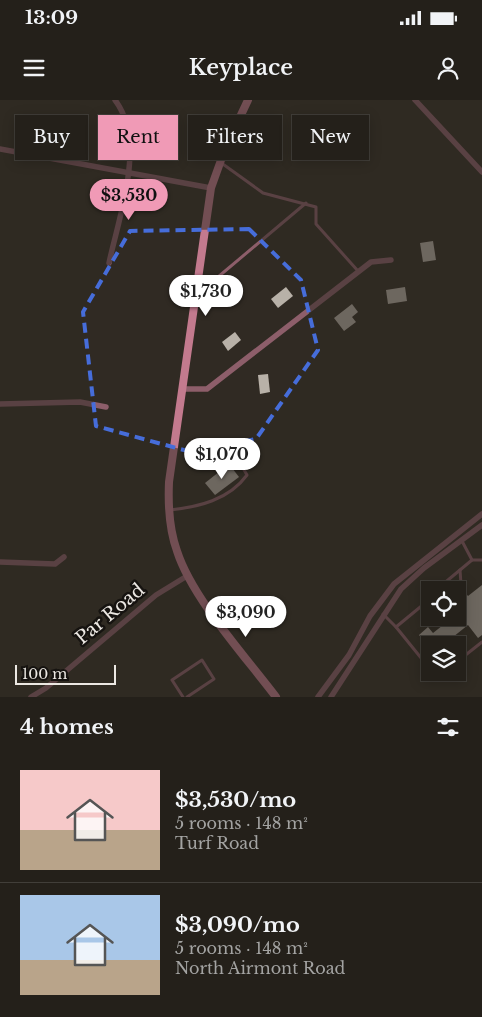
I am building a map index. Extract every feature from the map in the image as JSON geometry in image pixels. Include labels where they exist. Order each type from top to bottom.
[{"type":"street","points":[[108,263],[129,174],[127,121],[115,100]]},
{"type":"street","points":[[248,100],[220,162],[211,188],[199,286],[169,482],[170,510],[173,537],[187,576],[206,605],[276,697]]},
{"type":"street","points":[[416,100],[482,172]]},
{"type":"street","points":[[0,149],[211,188]]},
{"type":"street","points":[[182,389],[207,389],[371,262],[391,260]]},
{"type":"street","points":[[0,404],[80,402],[106,408]]},
{"type":"street","points":[[318,697],[357,642],[370,616],[394,584],[482,515]]},
{"type":"street","points":[[331,697],[383,614],[400,591],[424,568],[482,525]]},
{"type":"street","points":[[0,562],[55,564],[64,557]]},
{"type":"street","name":"Par Road","points":[[31,697],[46,688],[156,595],[187,576]]},
{"type":"street","points":[[394,584],[400,591]]},
{"type":"street","points":[[357,642],[364,646]]},
{"type":"lane","points":[[220,162],[263,193],[307,203],[316,207],[315,220],[319,228],[358,272]]},
{"type":"lane","points":[[199,286],[212,282],[307,203]]},
{"type":"lane","points":[[170,510],[194,508],[211,502],[239,483],[247,475],[239,460]]},
{"type":"lane","points":[[461,540],[472,560]]},
{"type":"lane","points":[[447,581],[472,560],[482,560]]},
{"type":"lane","points":[[460,570],[461,581]]},
{"type":"lane","points":[[396,627],[421,606]]},
{"type":"lane","points":[[383,614],[421,658]]},
{"type":"lane","points":[[466,655],[482,642]]},
{"type":"lane","points":[[183,697],[172,680],[202,660],[214,679],[187,697]]},
{"type":"highlighted area","points":[[249,229],[301,280],[318,350],[256,439],[191,452],[96,426],[83,312],[130,231]]},
{"type":"building","points":[[433,241],[436,260],[423,262],[420,243]]},
{"type":"building","points":[[286,287],[293,296],[278,308],[271,299]]},
{"type":"building","points":[[405,287],[407,301],[388,304],[386,290]]},
{"type":"building","points":[[352,304],[358,312],[352,317],[356,322],[344,331],[334,318]]},
{"type":"building","points":[[235,332],[241,340],[228,351],[222,342]]},
{"type":"building","points":[[268,374],[270,392],[260,394],[258,375]]},
{"type":"building","points":[[229,464],[239,477],[215,495],[205,483]]},
{"type":"building","points":[[482,585],[482,635],[478,638],[468,625],[454,636],[421,638],[419,635],[428,627],[433,633],[442,626],[466,626],[466,594],[468,596]]}]
